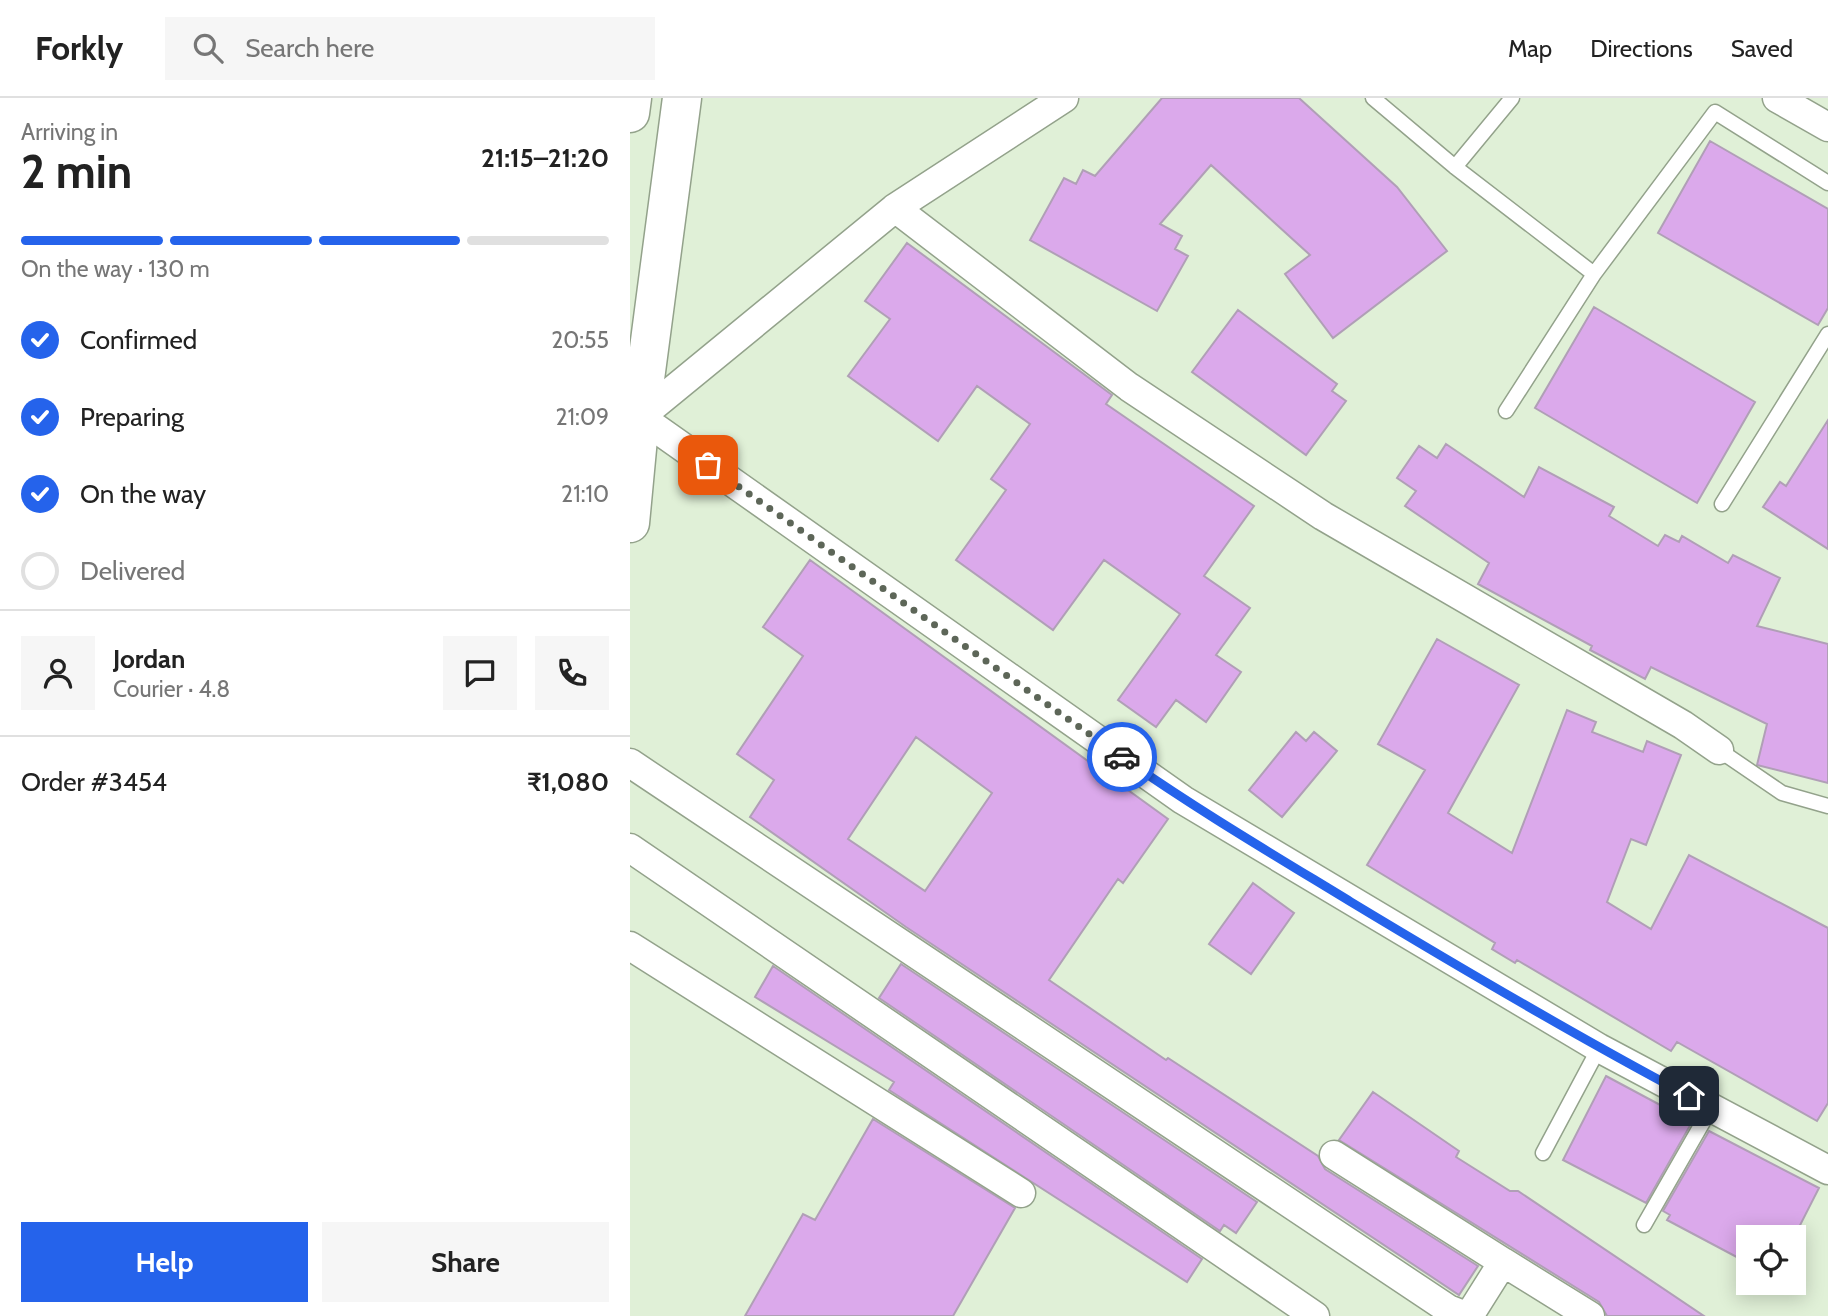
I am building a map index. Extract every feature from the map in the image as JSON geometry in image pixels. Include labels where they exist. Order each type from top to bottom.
[{"type":"highway","points":[[630,113],[632,98]]},
{"type":"highway","points":[[630,523],[640,417],[682,98]]},
{"type":"street","points":[[1064,98],[895,208],[640,417],[1184,800],[1600,1048],[1828,1170]]},
{"type":"street","points":[[1777,98],[1828,127]]},
{"type":"street","points":[[895,208],[1129,387],[1323,516],[1683,725],[1719,750]]},
{"type":"street","points":[[630,763],[1459,1315],[1467,1316],[1503,1262]]},
{"type":"street","points":[[630,848],[1315,1316]]},
{"type":"street","points":[[630,946],[1021,1193]]},
{"type":"street","points":[[1334,1155],[1590,1316]]},
{"type":"lane","points":[[1373,98],[1455,167],[1594,274]]},
{"type":"lane","points":[[1455,167],[1512,98]]},
{"type":"lane","points":[[1506,411],[1594,274],[1715,112],[1828,183]]},
{"type":"lane","points":[[1722,504],[1828,334]]},
{"type":"lane","points":[[1719,750],[1782,793],[1828,806]]},
{"type":"lane","points":[[1543,1153],[1600,1048]]},
{"type":"lane","points":[[1644,1225],[1711,1108]]},
{"type":"building","points":[[1162,98],[1299,98],[1397,187],[1447,251],[1333,338],[1285,274],[1310,255],[1211,165],[1160,224],[1182,236],[1175,249],[1188,256],[1157,311],[1030,240],[1064,178],[1076,184],[1083,170],[1095,176]]},
{"type":"building","points":[[1710,141],[1828,209],[1828,308],[1818,325],[1658,233]]},
{"type":"building","points":[[907,243],[1112,395],[1106,404],[1254,506],[1204,576],[1250,608],[1216,655],[1241,672],[1206,722],[1176,700],[1156,727],[1118,700],[1180,614],[1104,560],[1053,630],[956,560],[1006,490],[991,479],[1030,424],[977,386],[938,441],[848,376],[890,319],[865,301]]},
{"type":"building","points":[[1594,307],[1755,402],[1697,503],[1535,408]]},
{"type":"building","points":[[1238,310],[1337,384],[1332,391],[1346,401],[1306,455],[1192,372]]},
{"type":"building","points":[[1828,420],[1828,549],[1763,507],[1780,482],[1786,486]]},
{"type":"building","points":[[1446,444],[1524,497],[1539,467],[1614,507],[1609,516],[1658,546],[1665,535],[1679,542],[1682,536],[1728,563],[1733,555],[1780,578],[1757,626],[1828,644],[1828,783],[1757,765],[1767,724],[1651,667],[1645,679],[1590,650],[1592,646],[1478,584],[1489,563],[1405,506],[1416,491],[1397,478],[1419,446],[1437,458]]},
{"type":"building","points":[[810,560],[1168,819],[1123,883],[1118,879],[1049,980],[1166,1060],[1168,1058],[1318,1156],[1325,1169],[1478,1266],[1459,1295],[906,927],[750,817],[774,780],[737,754],[803,656],[763,627]],"holes":[[[916,737],[992,793],[925,891],[848,839]]]},
{"type":"building","points":[[1437,639],[1519,685],[1448,813],[1512,853],[1567,710],[1596,722],[1592,732],[1643,752],[1647,741],[1681,755],[1646,845],[1631,839],[1607,902],[1651,929],[1689,855],[1828,928],[1828,1103],[1817,1121],[1677,1042],[1671,1051],[1517,960],[1515,963],[1492,949],[1495,943],[1367,865],[1425,770],[1378,744]]},
{"type":"building","points":[[1296,732],[1306,741],[1314,732],[1337,751],[1282,817],[1249,790]]},
{"type":"building","points":[[1253,883],[1294,913],[1251,974],[1209,944]]},
{"type":"building","points":[[901,964],[1257,1202],[1236,1233],[1224,1225],[1220,1231],[879,998]]},
{"type":"building","points":[[773,966],[1202,1259],[1187,1282],[889,1090],[894,1082],[755,997]]},
{"type":"building","points":[[1606,1076],[1692,1122],[1646,1203],[1563,1160]]},
{"type":"building","points":[[1373,1092],[1459,1151],[1456,1157],[1510,1191],[1518,1191],[1704,1316],[1607,1316],[1599,1302],[1339,1140]]},
{"type":"building","points":[[873,1119],[1015,1208],[953,1316],[745,1316],[803,1214],[815,1220]]},
{"type":"building","points":[[1709,1131],[1819,1188],[1800,1225],[1736,1225],[1736,1257],[1667,1220],[1670,1215],[1663,1211]]},
{"type":"way so far","points":[[708,465],[1122,757]]},
{"type":"route","points":[[1122,757],[1184,800],[1421,944],[1600,1048],[1689,1096]]}]
